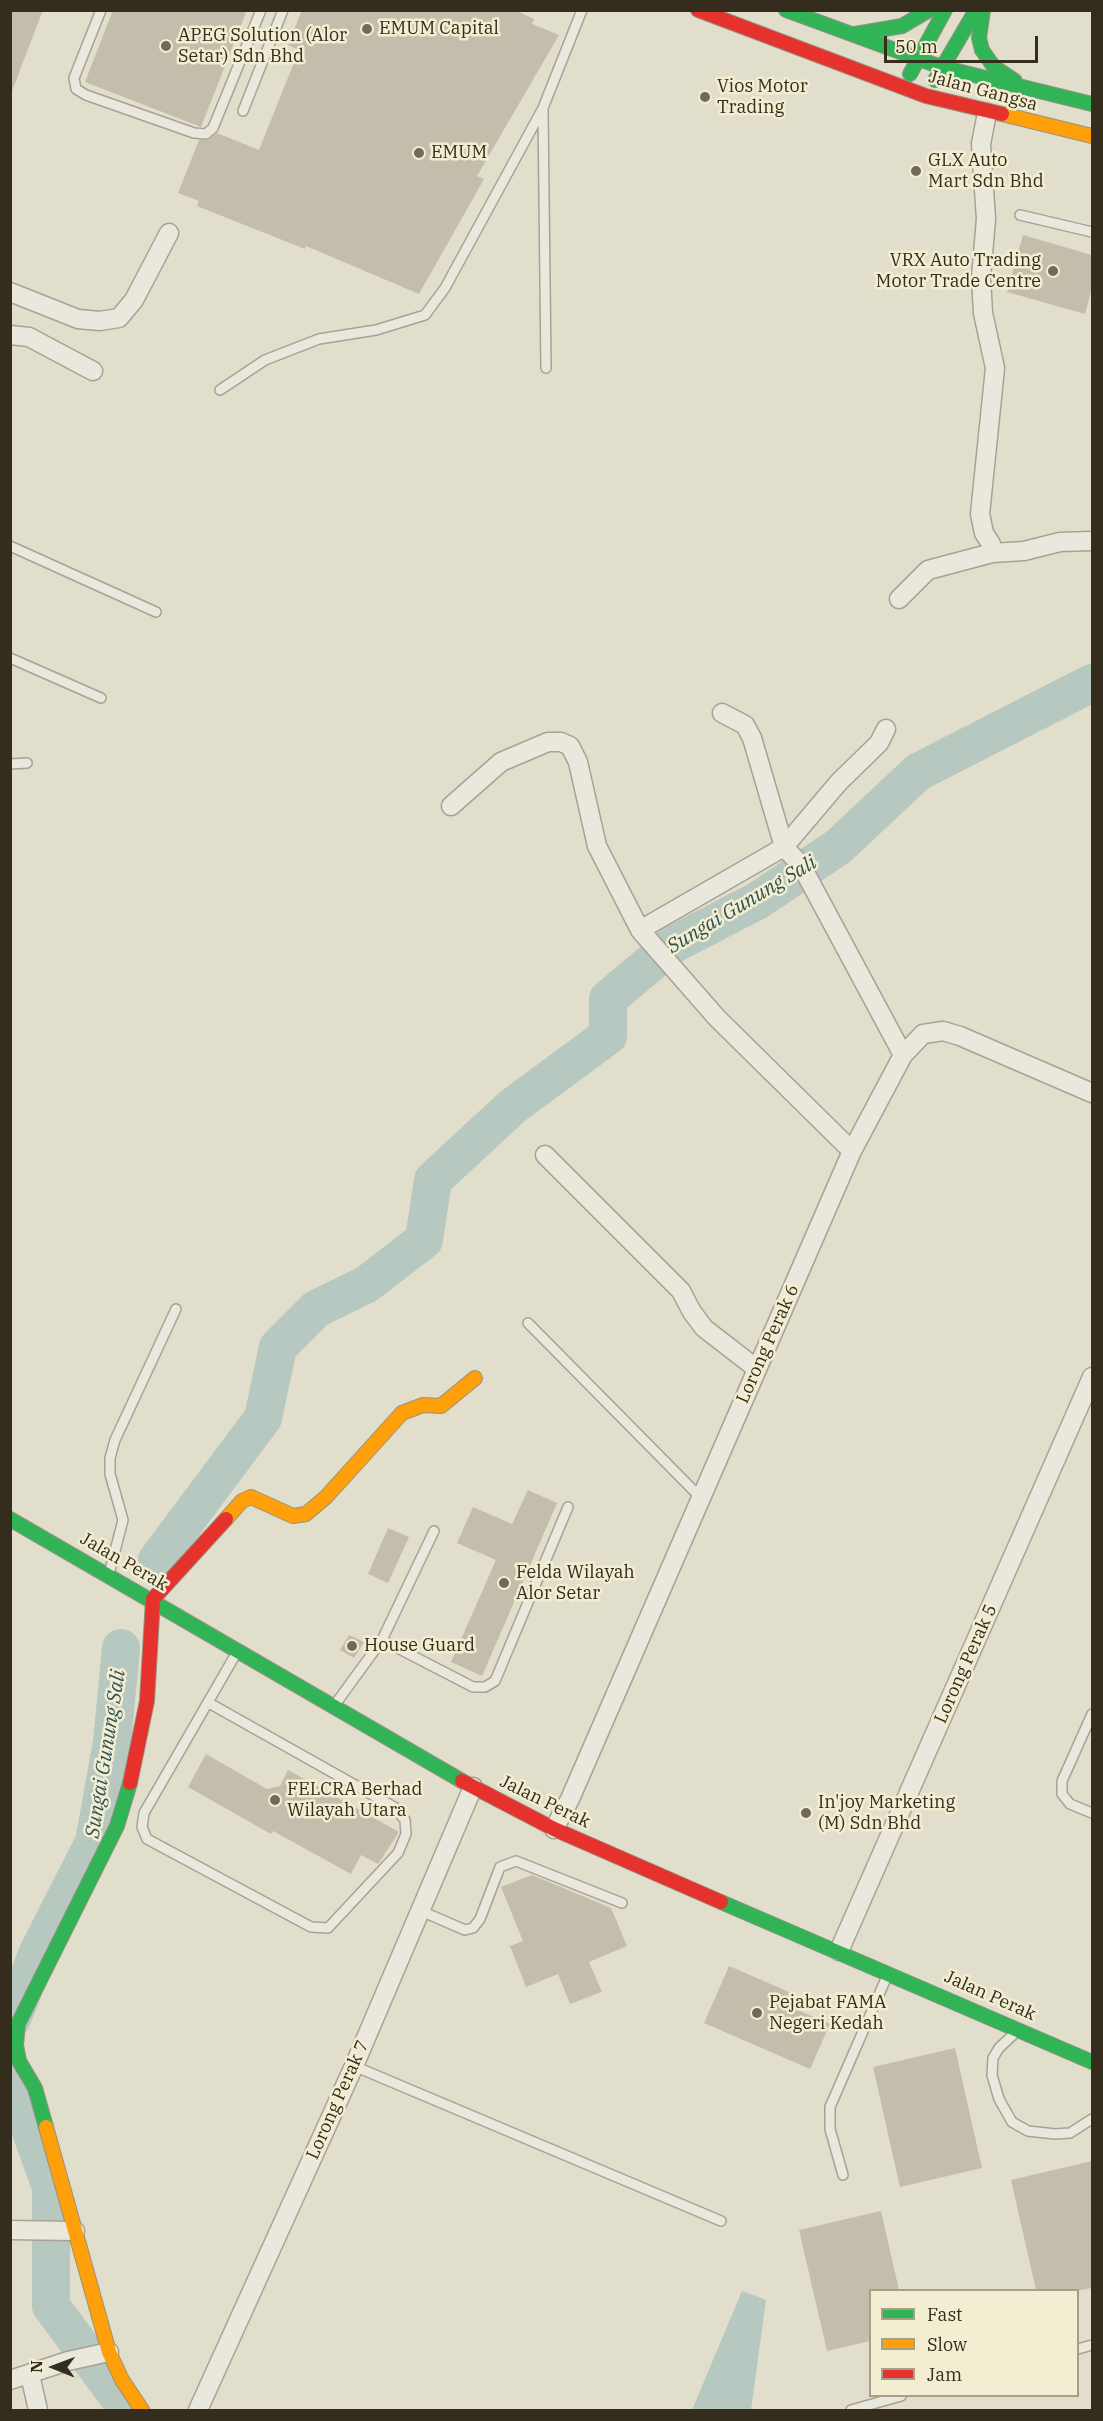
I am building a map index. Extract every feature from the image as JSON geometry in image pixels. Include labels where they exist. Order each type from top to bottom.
[{"type":"street","name":"Jalan Gangsa","points":[[698,10],[926,96],[987,113],[1092,136]]},
{"type":"street","name":"Jalan Gangsa","points":[[786,10],[941,67],[1092,104]]},
{"type":"street","points":[[851,35],[902,26],[929,10]]},
{"type":"street","points":[[904,87],[945,10]]},
{"type":"street","points":[[926,96],[976,10]]},
{"type":"street","points":[[983,10],[979,38],[987,59],[994,68],[1029,89]]},
{"type":"street","points":[[987,113],[981,144],[986,219],[981,277],[983,313],[995,368],[981,514],[992,554]]},
{"type":"street","points":[[10,292],[78,319],[100,321],[119,318],[134,300],[169,234]]},
{"type":"street","points":[[10,335],[29,337],[93,371]]},
{"type":"street","points":[[899,600],[928,570],[992,554],[1024,551],[1060,542],[1092,541]]},
{"type":"street","points":[[722,713],[745,725],[752,738],[784,847],[801,865],[903,1055]]},
{"type":"street","points":[[640,930],[784,847],[839,782],[879,743],[886,729]]},
{"type":"street","points":[[452,806],[501,762],[548,742],[561,742],[570,746],[578,762],[597,846],[640,930],[717,1018],[852,1151]]},
{"type":"street","name":"Lorong Perak 6","points":[[554,1828],[570,1799],[852,1151],[903,1055],[923,1034],[943,1031],[960,1036],[1092,1093]]},
{"type":"street","points":[[545,1155],[681,1291],[704,1328],[757,1369]]},
{"type":"street","name":"Lorong Perak 5","points":[[839,1951],[1092,1377]]},
{"type":"street","points":[[142,2410],[104,2352],[59,2231],[35,2088],[19,2061],[16,2046],[18,2024],[117,1826],[127,1796],[141,1739],[147,1701],[153,1599],[242,1501],[251,1497],[283,1513],[293,1516],[306,1514],[326,1497],[402,1413],[423,1405],[441,1406],[475,1378]]},
{"type":"street","name":"Jalan Perak","points":[[10,1519],[153,1599],[473,1787],[554,1828],[1092,2062]]},
{"type":"street","name":"Lorong Perak 7","points":[[198,2410],[354,2066],[473,1787]]},
{"type":"street","points":[[10,2230],[59,2231]]},
{"type":"street","points":[[10,2380],[104,2352]]},
{"type":"street","points":[[30,2375],[38,2410]]},
{"type":"lane","points":[[101,10],[74,78],[76,89],[86,95],[183,129],[206,134],[213,128],[261,10]]},
{"type":"lane","points":[[243,111],[283,10]]},
{"type":"lane","points":[[220,390],[265,360],[319,339],[376,330],[425,315],[445,288],[543,108],[582,10]]},
{"type":"lane","points":[[543,108],[546,368]]},
{"type":"lane","points":[[1020,215],[1092,232]]},
{"type":"lane","points":[[10,546],[156,612]]},
{"type":"lane","points":[[10,658],[101,698]]},
{"type":"lane","points":[[10,764],[27,763]]},
{"type":"lane","points":[[109,1574],[123,1520],[110,1474],[110,1458],[115,1440],[176,1309]]},
{"type":"lane","points":[[528,1323],[700,1497]]},
{"type":"lane","points":[[382,1640],[473,1687],[485,1687],[495,1681],[568,1507]]},
{"type":"lane","points":[[334,1706],[382,1640],[434,1531]]},
{"type":"lane","points":[[209,1703],[394,1807],[405,1820],[406,1834],[398,1852],[328,1928],[311,1927],[147,1839],[142,1827],[144,1814],[238,1649]]},
{"type":"lane","points":[[1092,1714],[1062,1782],[1062,1794],[1070,1804],[1092,1813]]},
{"type":"lane","points":[[420,1911],[465,1930],[473,1928],[480,1920],[500,1867],[516,1861],[622,1904]]},
{"type":"lane","points":[[843,2175],[830,2129],[830,2107],[889,1972]]},
{"type":"lane","points":[[1019,2029],[999,2048],[993,2058],[992,2075],[999,2099],[1012,2122],[1028,2131],[1055,2134],[1070,2133],[1092,2119]]},
{"type":"lane","points":[[354,2066],[721,2221]]},
{"type":"lane","points":[[851,2410],[897,2397]]},
{"type":"shaded area","points":[[742,2291],[766,2300],[751,2410],[692,2410]]},
{"type":"building","points":[[10,10],[43,10],[12,91],[10,91]]},
{"type":"building","name":"APEG Solution (Alor Setar) Sdn Bhd","points":[[113,10],[247,10],[201,127],[85,82]]},
{"type":"building","points":[[302,10],[515,10],[534,19],[532,24],[559,35],[477,176],[484,179],[419,294],[306,246],[305,249],[197,206],[199,201],[178,193],[199,140],[208,140],[217,133],[259,150],[299,50],[288,45]]},
{"type":"building","name":"VRX Auto Trading Motor Trade Centre","points":[[1023,235],[1092,255],[1092,288],[1085,314],[1007,292]]},
{"type":"building","name":"Felda Wilayah Alor Setar","points":[[528,1490],[557,1503],[482,1676],[451,1662],[496,1560],[457,1543],[473,1507],[512,1524]]},
{"type":"building","points":[[388,1528],[409,1537],[388,1583],[368,1574]]},
{"type":"building","name":"House Guard","points":[[349,1635],[364,1642],[354,1658],[340,1650]]},
{"type":"building","name":"FELCRA Berhad Wilayah Utara","points":[[206,1754],[267,1789],[280,1786],[288,1770],[399,1832],[378,1864],[361,1855],[351,1874],[273,1831],[271,1834],[188,1787]]},
{"type":"building","points":[[532,1875],[611,1908],[627,1946],[589,1962],[602,1992],[570,2004],[558,1974],[526,1987],[510,1946],[523,1941],[501,1887]]},
{"type":"building","name":"Pejabat FAMA Negeri Kedah","points":[[729,1966],[789,1992],[784,2004],[830,2024],[810,2069],[704,2023]]},
{"type":"building","points":[[955,2048],[982,2168],[900,2187],[873,2067]]},
{"type":"building","points":[[1092,2161],[1092,2288],[1081,2290],[1036,2289],[1011,2180]]},
{"type":"building","points":[[881,2211],[899,2289],[869,2289],[869,2341],[827,2351],[799,2230]]},
{"type":"waterway","name":"Sungai Gunung Sali","points":[[157,1560],[263,1418],[278,1347],[316,1309],[367,1284],[424,1240],[433,1180],[513,1106],[608,1036],[608,999],[672,945],[757,901],[838,847],[918,772],[1092,683]]},
{"type":"waterway","name":"Sungai Gunung Sali","points":[[12,2019],[38,1952],[94,1842],[112,1742],[121,1648]]},
{"type":"waterway","name":"Sungai Gunung Sali","points":[[10,2074],[51,2187],[51,2306],[128,2410]]},
{"type":"traffic: fast","points":[[786,10],[941,67],[1092,104]]},
{"type":"traffic: fast","points":[[855,34],[902,26],[929,10]]},
{"type":"traffic: fast","points":[[910,74],[945,10]]},
{"type":"traffic: fast","points":[[935,80],[976,10]]},
{"type":"traffic: fast","points":[[983,10],[979,38],[982,50],[994,67],[1015,81]]},
{"type":"traffic: fast","points":[[10,1519],[462,1781]]},
{"type":"traffic: fast","points":[[46,2127],[35,2088],[19,2061],[16,2045],[18,2024],[117,1826],[130,1783]]},
{"type":"traffic: fast","points":[[721,1902],[1092,2062]]},
{"type":"traffic: slow","points":[[1002,114],[1092,136]]},
{"type":"traffic: slow","points":[[226,1519],[242,1501],[251,1497],[293,1516],[306,1514],[326,1497],[402,1413],[423,1405],[441,1406],[475,1378]]},
{"type":"traffic: slow","points":[[46,2127],[109,2352],[122,2380],[142,2410]]},
{"type":"traffic: jam","points":[[698,10],[926,96],[1002,114]]},
{"type":"traffic: jam","points":[[130,1783],[147,1701],[153,1599],[226,1519]]},
{"type":"traffic: jam","points":[[462,1781],[554,1829],[721,1902]]},
{"type":"place","name":"EMUM Capital","points":[[367,29]]},
{"type":"place","name":"APEG Solution (Alor Setar) Sdn Bhd","points":[[166,46]]},
{"type":"place","name":"Vios Motor Trading","points":[[705,97]]},
{"type":"place","name":"EMUM","points":[[419,153]]},
{"type":"place","name":"GLX Auto Mart Sdn Bhd","points":[[916,171]]},
{"type":"place","name":"VRX Auto Trading Motor Trade Centre","points":[[1053,271]]},
{"type":"place","name":"Felda Wilayah Alor Setar","points":[[504,1583]]},
{"type":"place","name":"House Guard","points":[[352,1646]]},
{"type":"place","name":"FELCRA Berhad Wilayah Utara","points":[[275,1800]]},
{"type":"place","name":"In'joy Marketing (M) Sdn Bhd","points":[[806,1813]]},
{"type":"place","name":"Pejabat FAMA Negeri Kedah","points":[[757,2013]]}]
